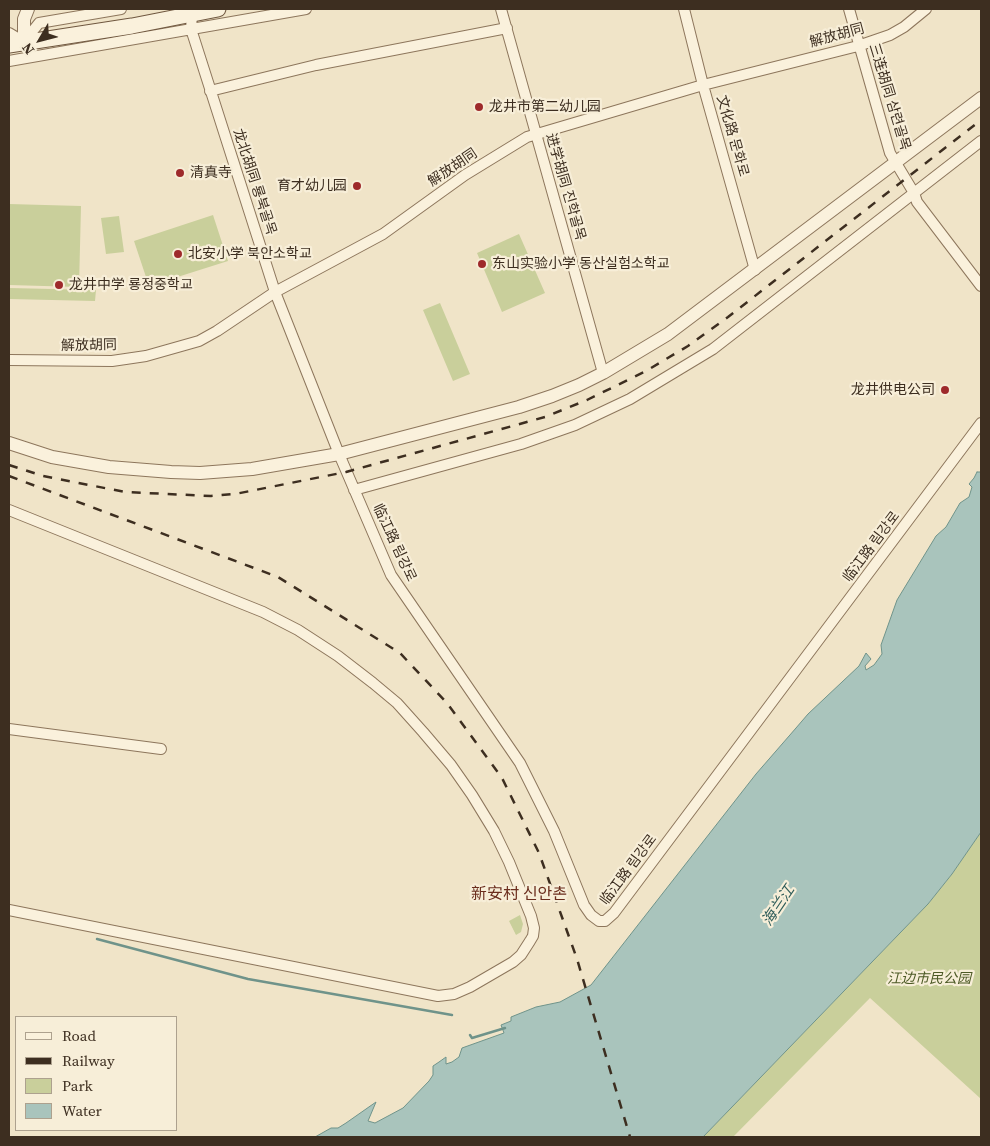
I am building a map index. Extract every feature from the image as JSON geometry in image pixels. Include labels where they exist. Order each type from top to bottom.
[{"type":"main road","points":[[9,45],[132,32],[192,22],[217,9]]},
{"type":"street","points":[[24,42],[24,19],[28,9]]},
{"type":"street","points":[[24,42],[39,23],[121,9]]},
{"type":"street","points":[[192,22],[306,9]]},
{"type":"street","name":"进学胡同 진학골목","points":[[501,9],[603,373]]},
{"type":"street","name":"文化路 문화로","points":[[684,9],[703,85],[755,270]]},
{"type":"street","name":"三连胡同 삼련골목","points":[[849,9],[890,153],[914,192],[917,202],[981,286]]},
{"type":"street","name":"解放胡同","points":[[9,360],[112,361],[146,356],[199,341],[275,292],[383,234],[466,175],[535,134],[703,85],[858,46],[890,35],[904,27],[926,9]]},
{"type":"street","name":"龙北胡同 룡북골목","points":[[192,22],[210,91],[275,292],[339,454]]},
{"type":"street","points":[[210,91],[316,65],[507,28]]},
{"type":"street","points":[[9,61],[132,32]]},
{"type":"street","points":[[9,33],[24,42]]},
{"type":"street","points":[[9,443],[52,457],[109,467],[172,472],[252,469],[339,454],[520,407],[579,385],[603,373],[668,334],[981,98]]},
{"type":"street","points":[[354,490],[521,444],[575,425],[630,400],[713,349],[981,141]]},
{"type":"street","name":"临江路 림강로","points":[[339,454],[394,581],[520,763],[550,823],[584,905],[599,921],[605,922],[614,913],[981,423]]},
{"type":"street","points":[[9,510],[263,612],[298,630],[338,656],[373,683],[397,704],[423,732],[451,765],[472,796],[494,831],[509,862],[534,928],[530,942],[521,955],[513,962],[470,987],[454,994],[438,996],[9,910]]},
{"type":"street","points":[[9,729],[161,749]]},
{"type":"green space","points":[[9,204],[81,206],[79,287],[9,285]]},
{"type":"green space","points":[[213,215],[228,261],[149,286],[134,241]]},
{"type":"green space","points":[[119,216],[124,252],[106,254],[101,218]]},
{"type":"green space","points":[[519,234],[545,293],[502,312],[477,253]]},
{"type":"green space","points":[[9,288],[96,290],[95,301],[9,299]]},
{"type":"green space","points":[[440,303],[470,374],[453,381],[423,310]]},
{"type":"green space","name":"江边市民公园","points":[[981,832],[981,1099],[870,998],[733,1137],[703,1137],[928,904],[952,874]]},
{"type":"green space","points":[[520,915],[523,924],[521,932],[516,935],[509,921]]},
{"type":"water","name":"海兰江","points":[[977,472],[981,472],[981,832],[952,874],[928,904],[703,1137],[315,1137],[331,1128],[338,1128],[376,1102],[368,1121],[375,1123],[403,1108],[429,1081],[433,1075],[433,1066],[446,1057],[446,1064],[452,1062],[459,1057],[462,1048],[504,1033],[501,1025],[511,1021],[511,1017],[536,1007],[560,1002],[591,985],[756,774],[808,714],[859,666],[866,653],[871,659],[865,666],[866,670],[874,665],[882,654],[881,645],[897,600],[936,536],[946,527],[960,503],[969,497],[972,487],[969,484]]},
{"type":"waterway","points":[[97,939],[248,979],[452,1015]]},
{"type":"waterway","points":[[470,1035],[472,1038],[505,1028]]},
{"type":"railway","points":[[9,465],[43,476],[125,492],[211,496],[235,494],[346,472],[545,417],[587,400],[646,371],[688,346],[981,120]]},
{"type":"railway","points":[[9,476],[278,577],[400,653],[447,703],[502,778],[539,853],[577,959],[630,1137]]},
{"type":"place","name":"龙井市第二幼儿园","points":[[479,107]]},
{"type":"place","name":"清真寺","points":[[180,173]]},
{"type":"place","name":"育才幼儿园","points":[[357,186]]},
{"type":"place","name":"北安小学 북안소학교","points":[[178,254]]},
{"type":"place","name":"东山实验小学 동산실험소학교","points":[[482,264]]},
{"type":"place","name":"龙井中学 룡정중학교","points":[[59,285]]},
{"type":"place","name":"龙井供电公司","points":[[945,390]]},
{"type":"district","name":"新安村 신안촌","points":[[519,895]]}]
